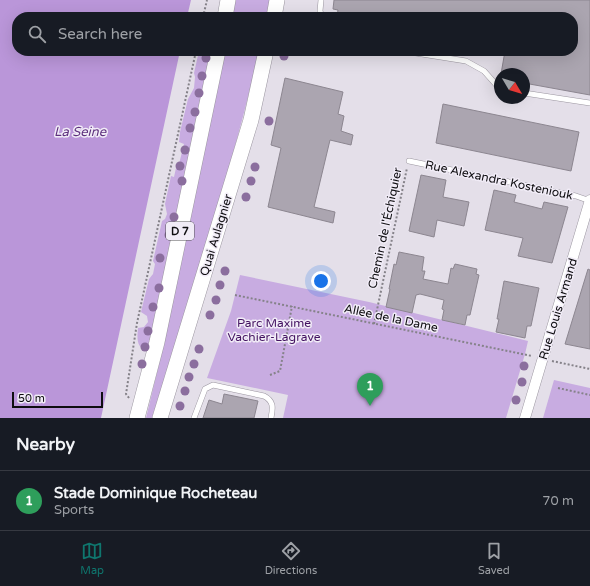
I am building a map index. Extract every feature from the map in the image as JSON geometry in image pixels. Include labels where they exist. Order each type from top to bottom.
[{"type":"main road","points":[[226,12],[228,0]]},
{"type":"main road","points":[[275,12],[277,0]]},
{"type":"main road","name":"D 7","points":[[138,414],[157,342],[217,56]]},
{"type":"main road","name":"Quai Aulagnier","points":[[160,418],[251,120],[265,56]]},
{"type":"street","name":"Rue Louis Armand","points":[[525,418],[590,201]]},
{"type":"lane","points":[[320,12],[321,0]]},
{"type":"lane","points":[[434,56],[466,61],[484,71],[494,82]]},
{"type":"lane","points":[[530,94],[590,103]]},
{"type":"lane","name":"Rue Alexandra Kosteniouk","points":[[409,161],[576,196],[590,201]]},
{"type":"lane","points":[[194,418],[205,389],[213,385],[269,398],[273,407],[271,418]]},
{"type":"path","points":[[204,12],[207,0]]},
{"type":"path","points":[[138,414],[126,394],[137,323],[195,56]]},
{"type":"path","name":"Chemin de l'Échiquier","points":[[374,324],[409,161]]},
{"type":"path","name":"Allée de la Dame","points":[[235,295],[590,369]]},
{"type":"path","points":[[270,375],[280,371],[292,306]]},
{"type":"path","points":[[558,388],[590,395]]},
{"type":"green space","points":[[235,0],[271,0],[268,12],[232,12]]},
{"type":"green space","points":[[198,56],[210,56],[148,350],[141,348],[139,345],[138,328],[144,327],[148,322],[147,316],[141,312],[149,279],[153,274],[155,264],[153,261],[162,221],[165,219],[167,214],[165,204],[171,176],[174,177],[176,168],[178,168],[184,144],[179,142],[180,132],[188,99],[194,88],[194,73]]},
{"type":"green space","points":[[223,56],[258,56],[236,144],[209,235],[152,418],[146,418],[161,356]]},
{"type":"green space","name":"Parc Maxime Vachier-Lagrave","points":[[240,275],[369,302],[528,341],[506,418],[283,418],[288,395],[207,378],[231,311]]},
{"type":"green space","points":[[554,380],[590,388],[590,418],[543,418]]},
{"type":"water","name":"La Seine","points":[[0,0],[191,0],[188,12],[12,12],[12,56],[179,56],[101,418],[0,418]]},
{"type":"building","points":[[334,0],[590,0],[590,95],[530,84],[530,68],[502,68],[504,56],[578,56],[578,12],[338,12],[338,10],[333,9]]},
{"type":"building","points":[[285,78],[343,92],[338,114],[344,116],[341,131],[353,135],[351,145],[330,140],[314,207],[335,212],[333,223],[268,207],[281,148],[271,145]]},
{"type":"building","points":[[443,104],[579,132],[571,171],[436,143]]},
{"type":"building","points":[[421,175],[446,180],[443,197],[469,202],[464,226],[437,220],[434,237],[409,231]]},
{"type":"building","points":[[494,190],[516,195],[514,202],[542,209],[544,202],[568,207],[552,263],[518,256],[523,238],[485,230]]},
{"type":"building","points":[[399,252],[424,257],[422,271],[425,271],[423,279],[448,284],[451,268],[453,269],[455,264],[477,269],[476,274],[479,275],[470,315],[467,315],[465,325],[442,320],[444,300],[420,294],[416,295],[412,313],[386,307],[394,264],[396,265]]},
{"type":"building","points":[[588,269],[590,270],[590,349],[565,344]]},
{"type":"building","points":[[504,281],[539,288],[531,326],[527,326],[525,338],[496,332]]},
{"type":"building","points":[[224,394],[258,401],[254,418],[203,418],[209,400],[222,404]]},
{"type":"place","name":"Stade Dominique Rocheteau","points":[[370,406]]}]
